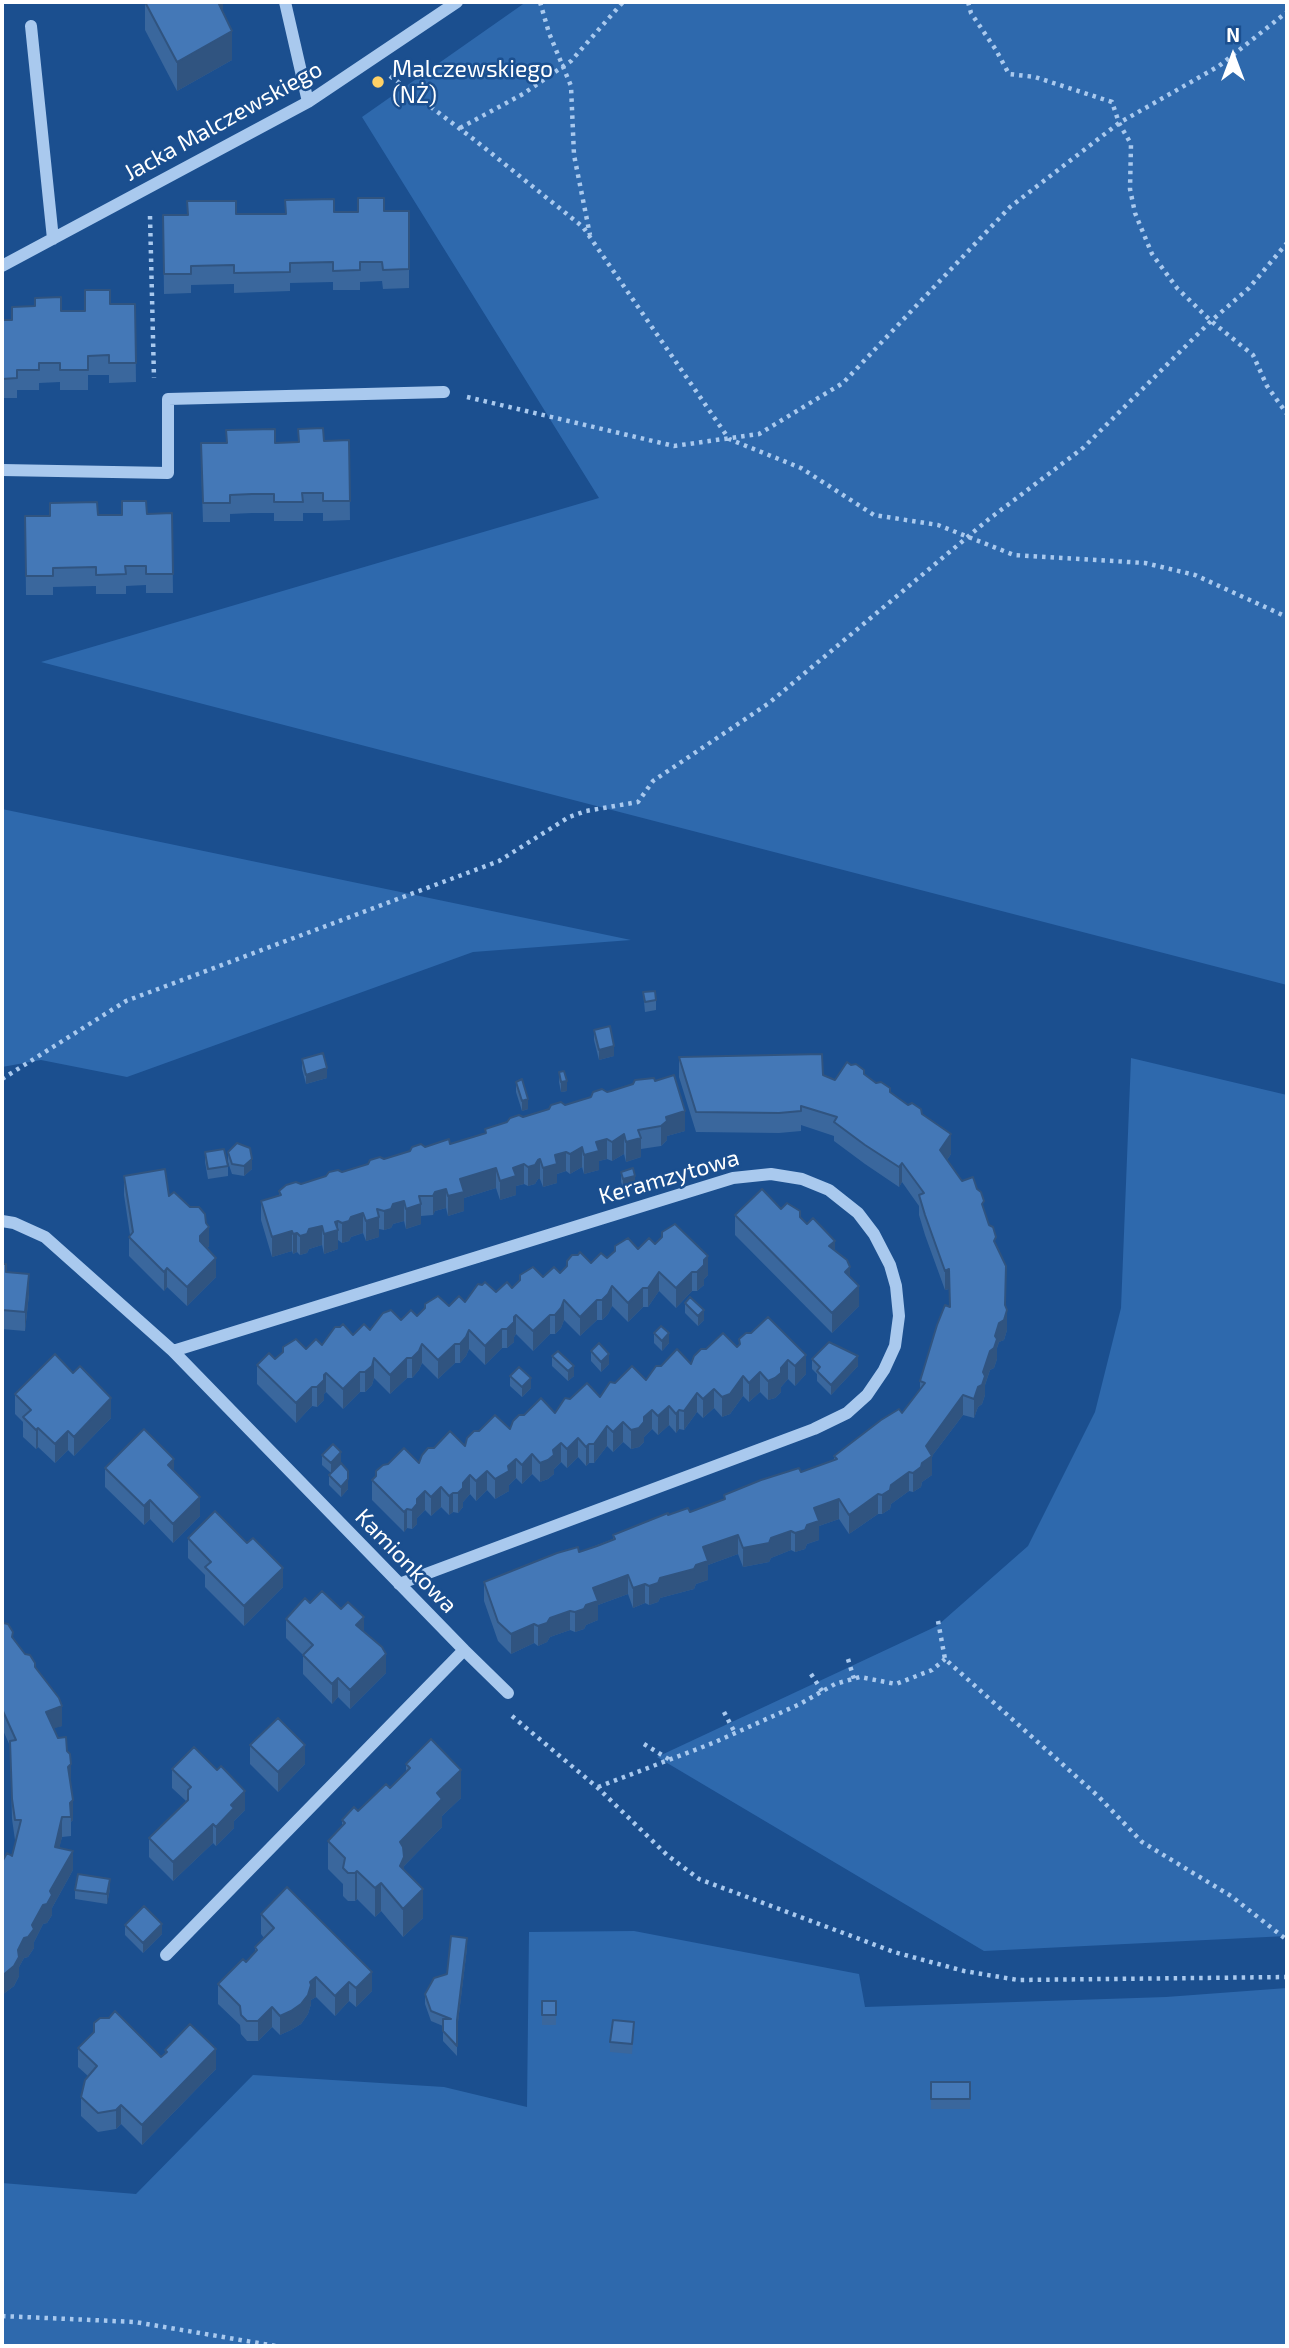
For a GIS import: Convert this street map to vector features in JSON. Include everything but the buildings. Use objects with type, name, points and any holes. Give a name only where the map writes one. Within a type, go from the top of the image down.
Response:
[{"type":"street","points":[[285,2],[308,102]]},
{"type":"street","name":"Jacka Malczewskiego","points":[[2,266],[308,102],[457,2]]},
{"type":"street","points":[[30,26],[53,239]]},
{"type":"street","points":[[2,470],[168,473],[168,399],[444,392]]},
{"type":"street","name":"Keramzytowa","points":[[173,1352],[733,1178],[771,1174],[802,1179],[830,1190],[858,1213],[874,1234],[890,1265],[896,1286],[899,1316],[895,1346],[884,1370],[867,1395],[847,1413],[814,1429],[399,1584]]},
{"type":"street","name":"Kamionkowa","points":[[2,1221],[14,1223],[45,1237],[173,1352],[508,1693]]},
{"type":"street","points":[[166,1955],[464,1650]]},
{"type":"path","points":[[540,2],[549,33],[571,86],[574,155],[591,238]]},
{"type":"path","points":[[460,128],[523,94],[571,61],[623,2]]},
{"type":"path","points":[[968,2],[971,13],[1009,74],[1035,77],[1112,102],[1119,123],[1131,144],[1129,188],[1135,213],[1152,254],[1177,288],[1211,321],[1253,355],[1267,386],[1287,414]]},
{"type":"path","points":[[444,392],[674,446],[759,434],[843,383],[1010,207],[1119,123],[1219,66],[1287,12]]},
{"type":"path","points":[[370,60],[460,128],[583,228],[729,439],[801,468],[874,515],[938,525],[1014,555],[1145,563],[1195,575],[1287,617]]},
{"type":"path","points":[[149,187],[155,387],[168,399]]},
{"type":"path","points":[[2,1079],[126,1001],[499,861],[569,817],[586,811],[638,802],[653,781],[769,702],[968,537],[1083,448],[1211,321],[1250,288],[1287,243]]},
{"type":"path","points":[[938,1621],[945,1659],[1098,1796],[1142,1842],[1231,1896],[1287,1940]]},
{"type":"path","points":[[848,1659],[853,1679]]},
{"type":"path","points":[[598,1788],[671,1761],[735,1733],[800,1704],[835,1684],[860,1678],[896,1684],[933,1670],[945,1659]]},
{"type":"path","points":[[811,1674],[822,1691]]},
{"type":"path","points":[[724,1712],[735,1733]]},
{"type":"path","points":[[644,1744],[671,1761]]},
{"type":"path","points":[[964,1971],[1018,1980],[1287,1977]]},
{"type":"path","points":[[2,2316],[135,2322],[276,2346]]},
{"type":"shaded area","points":[[526,2],[1287,2],[1287,985],[41,662],[599,498],[362,117]]},
{"type":"shaded area","points":[[2,809],[631,940],[473,952],[127,1077],[41,1060],[2,1067]]},
{"type":"shaded area","points":[[1131,1058],[1287,1095],[1287,1936],[984,1951],[657,1757],[937,1626],[1028,1546],[1095,1412],[1121,1308]]},
{"type":"shaded area","points":[[634,1931],[859,1974],[865,2007],[1166,1997],[1287,1988],[1287,2346],[2,2346],[2,2183],[136,2194],[253,2075],[444,2087],[527,2107],[529,1932]]},
{"type":"place","name":"Malczewskiego (NŻ)","points":[[378,82]]}]
